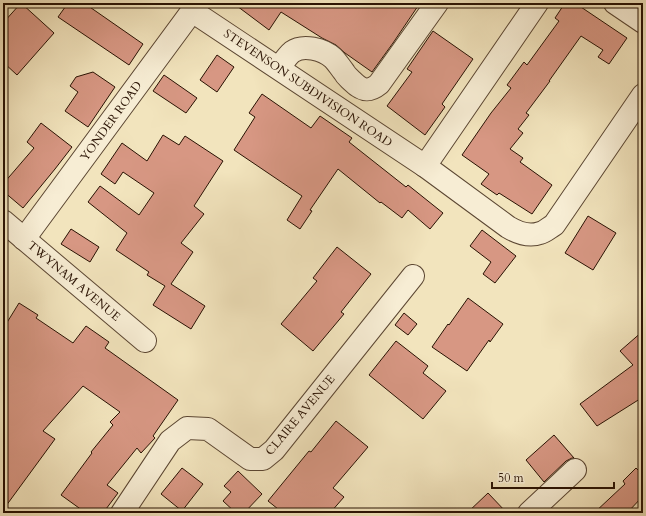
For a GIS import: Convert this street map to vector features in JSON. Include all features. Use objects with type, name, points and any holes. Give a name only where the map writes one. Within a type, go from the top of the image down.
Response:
[{"type":"street","points":[[279,68],[286,58],[294,51],[305,48],[319,50],[337,62],[345,74],[358,87],[363,89],[371,89],[379,84],[438,3]]},
{"type":"street","points":[[425,166],[537,3]]},
{"type":"street","points":[[615,3],[643,22]]},
{"type":"street","name":"STEVENSON SUBDIVISION ROAD","points":[[195,7],[279,68],[425,166],[518,233],[529,235],[540,233],[554,225],[643,95]]},
{"type":"street","name":"YONDER ROAD","points":[[24,239],[195,7]]},
{"type":"street","name":"TWYNAM AVENUE","points":[[3,221],[145,341]]},
{"type":"street","name":"CLAIRE AVENUE","points":[[122,513],[170,441],[187,428],[208,429],[250,459],[263,459],[274,450],[413,276]]},
{"type":"street","points":[[529,513],[575,470]]},
{"type":"building","points":[[21,3],[54,33],[17,75],[3,62],[3,23]]},
{"type":"building","points":[[68,3],[84,3],[143,44],[129,65],[58,17]]},
{"type":"building","points":[[233,3],[420,3],[372,72],[336,45],[322,38],[281,12],[269,30]]},
{"type":"building","points":[[565,3],[575,3],[627,38],[609,64],[598,57],[603,50],[581,36],[526,113],[529,115],[518,129],[523,133],[510,149],[523,158],[520,162],[552,185],[532,214],[499,193],[497,195],[481,184],[489,174],[462,155],[491,113],[511,88],[507,85],[524,62],[527,65],[559,21],[555,18]]},
{"type":"building","points":[[433,31],[473,59],[442,104],[445,107],[425,135],[387,106],[412,72],[407,69]]},
{"type":"building","points":[[217,55],[234,67],[217,92],[200,80]]},
{"type":"building","points":[[93,72],[115,87],[88,127],[65,111],[78,92],[70,86],[76,77]]},
{"type":"building","points":[[164,75],[197,98],[186,113],[153,91]]},
{"type":"building","points":[[262,94],[311,128],[320,116],[352,138],[349,142],[406,187],[408,185],[443,213],[430,229],[408,210],[402,218],[381,202],[380,203],[338,169],[310,210],[312,211],[300,229],[287,220],[302,196],[234,150],[255,117],[249,113]]},
{"type":"building","points":[[41,123],[72,147],[23,208],[3,191],[3,184],[34,148],[27,142]]},
{"type":"building","points":[[163,135],[179,145],[185,136],[223,161],[194,206],[204,214],[181,243],[193,252],[171,284],[205,306],[191,329],[153,305],[165,286],[147,275],[149,272],[116,250],[127,233],[88,202],[100,186],[139,215],[154,193],[123,172],[115,184],[101,174],[122,143],[147,161]]},
{"type":"building","points":[[588,216],[616,233],[593,270],[565,253]]},
{"type":"building","points":[[71,229],[99,247],[90,262],[61,244]]},
{"type":"building","points":[[482,230],[516,256],[495,283],[483,274],[491,262],[470,246]]},
{"type":"building","points":[[337,247],[371,274],[341,312],[344,314],[313,351],[281,324],[317,281],[313,278]]},
{"type":"building","points":[[468,298],[503,324],[490,342],[489,340],[467,371],[432,347]]},
{"type":"building","points":[[19,303],[38,315],[36,318],[73,343],[86,326],[109,342],[105,348],[178,400],[153,436],[155,438],[141,453],[137,448],[107,485],[118,493],[103,513],[86,513],[61,495],[92,453],[91,452],[113,425],[110,422],[120,412],[83,386],[43,431],[55,439],[3,510],[3,329]]},
{"type":"building","points":[[404,313],[417,324],[408,335],[395,325]]},
{"type":"building","points":[[643,331],[643,397],[597,426],[580,404],[633,365],[620,351]]},
{"type":"building","points":[[396,341],[428,366],[423,373],[446,391],[423,419],[369,375]]},
{"type":"building","points":[[336,421],[368,447],[333,488],[344,497],[330,513],[283,513],[268,501]]},
{"type":"building","points":[[554,435],[574,458],[566,461],[544,482],[526,460]]},
{"type":"building","points":[[182,468],[203,484],[182,511],[161,494]]},
{"type":"building","points":[[636,468],[643,475],[643,496],[627,513],[594,513],[625,484],[623,481]]},
{"type":"building","points":[[238,471],[262,494],[244,513],[236,513],[223,501],[231,492],[224,486]]},
{"type":"building","points":[[488,493],[507,513],[467,513]]}]
